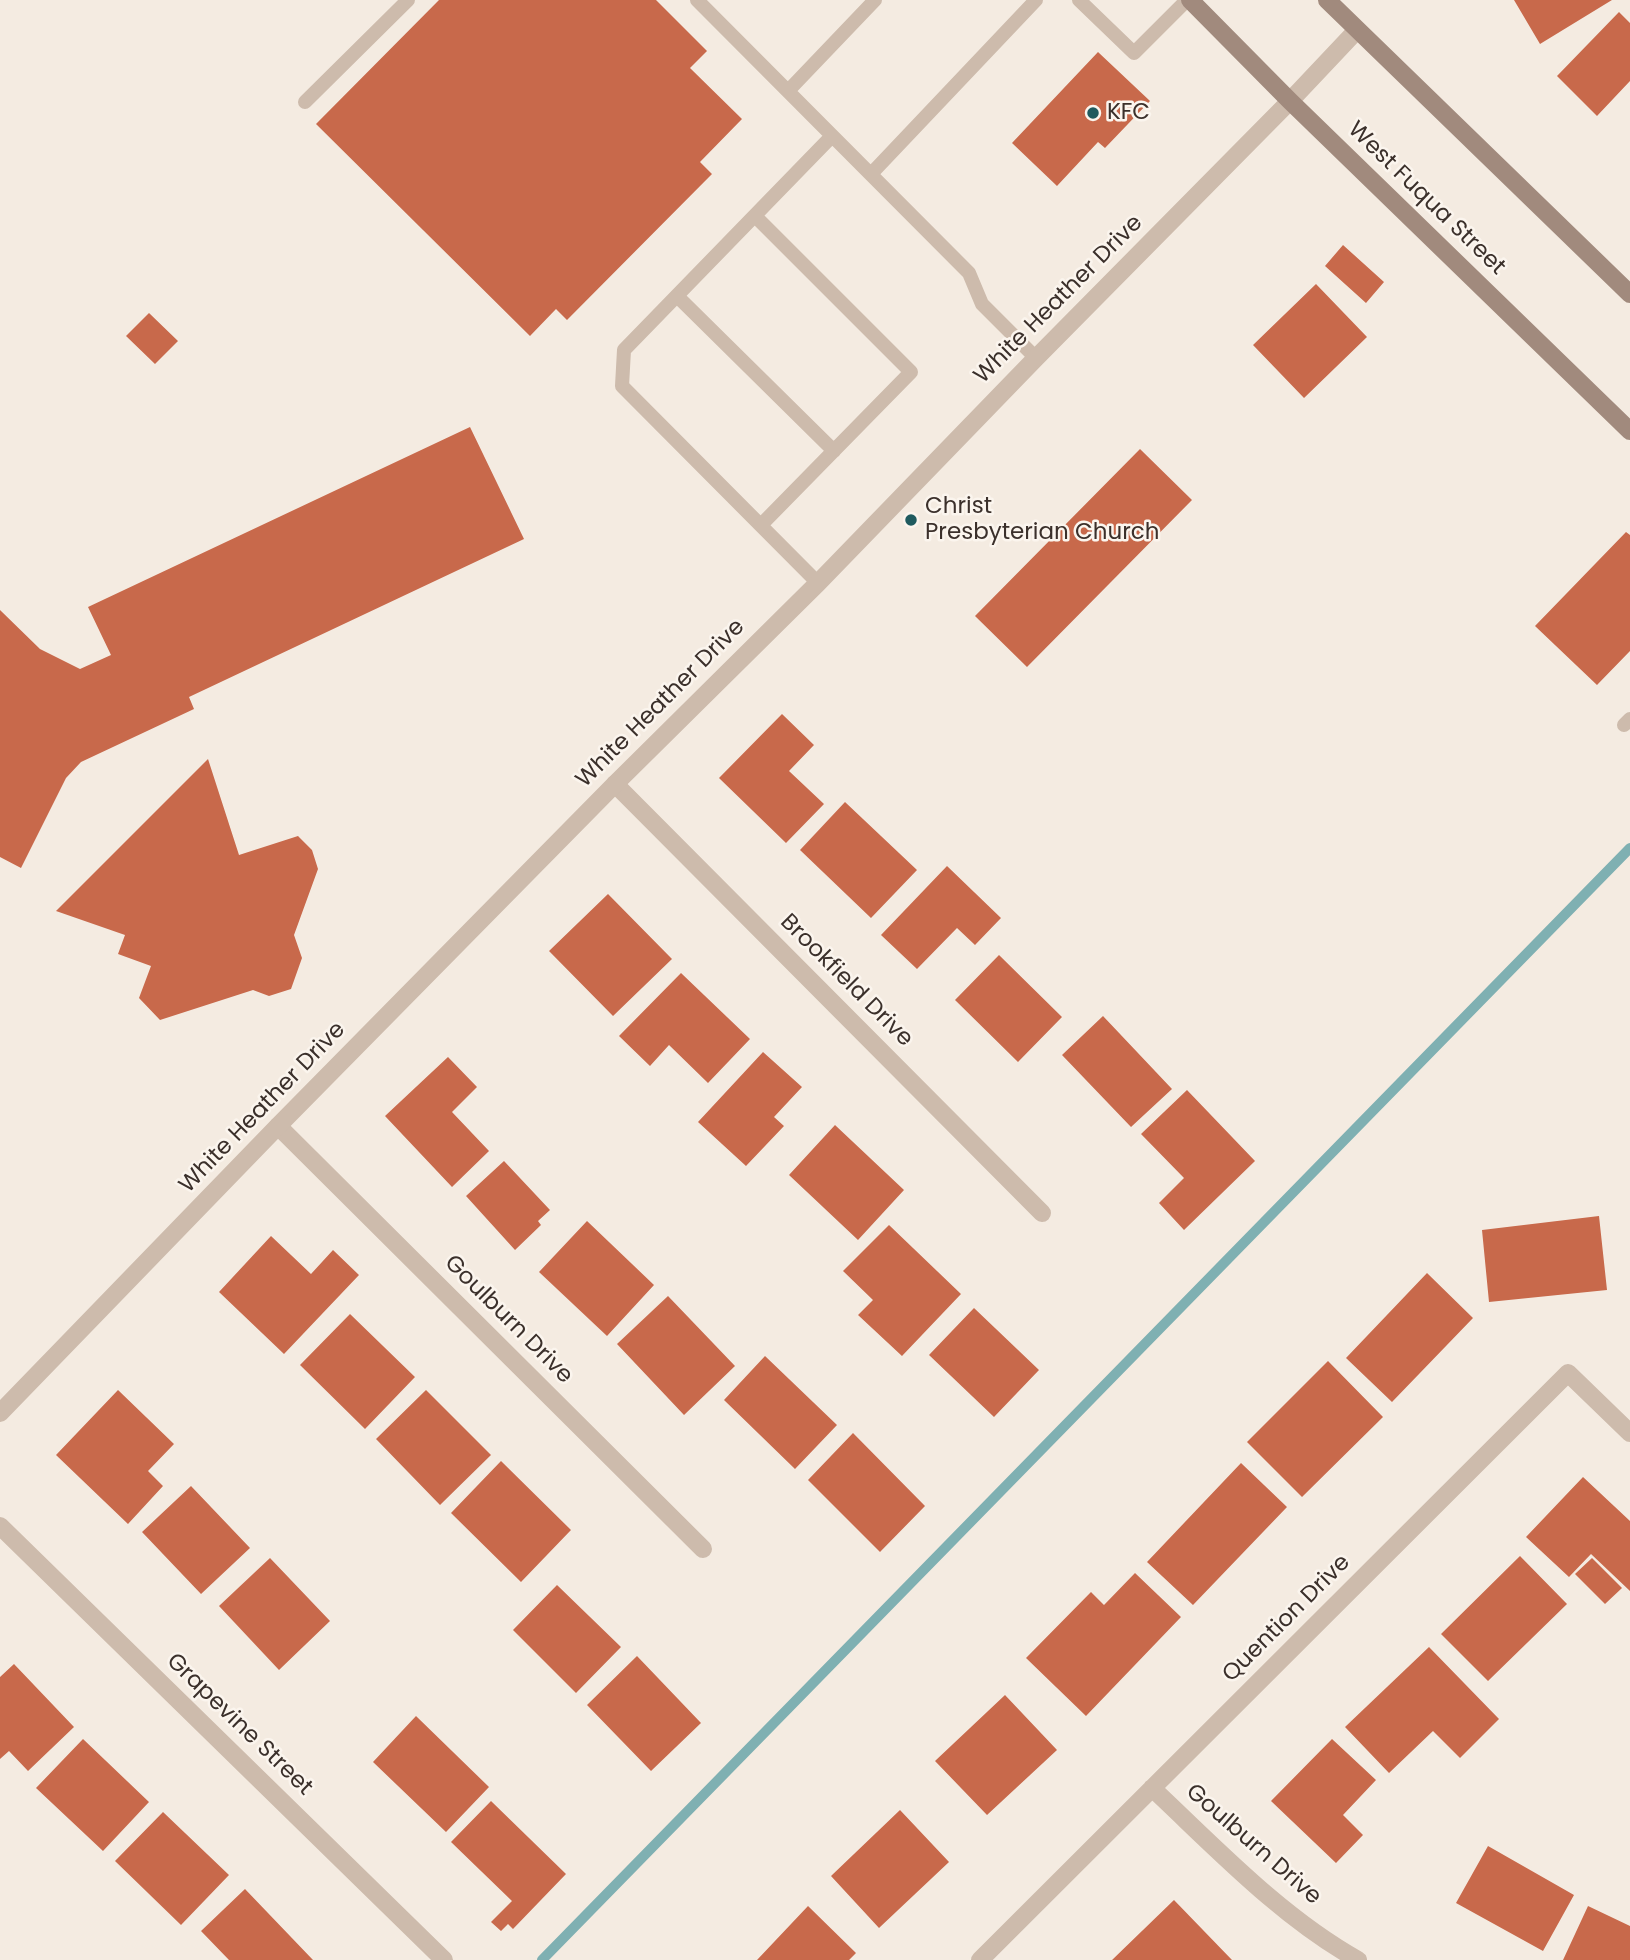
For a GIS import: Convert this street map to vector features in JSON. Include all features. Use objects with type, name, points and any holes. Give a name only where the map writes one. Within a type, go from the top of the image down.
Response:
[{"type":"main road","name":"West Fuqua Street","points":[[1189,0],[1630,431]]},
{"type":"main road","points":[[1327,0],[1630,294]]},
{"type":"street","name":"White Heather Drive","points":[[0,1413],[278,1126],[615,784],[818,583],[1357,30]]},
{"type":"street","name":"Brookfield Drive","points":[[615,784],[1042,1213]]},
{"type":"street","name":"Goulburn Drive","points":[[278,1126],[702,1549]]},
{"type":"street","name":"Quention Drive","points":[[980,1960],[1568,1373],[1630,1433]]},
{"type":"street","name":"Grapevine Street","points":[[0,1526],[444,1960]]},
{"type":"street","name":"Goulburn Drive","points":[[1152,1788],[1269,1898],[1358,1960]]},
{"type":"lane","points":[[305,102],[408,0]]},
{"type":"lane","points":[[788,91],[875,0]]},
{"type":"lane","points":[[870,174],[1035,0]]},
{"type":"lane","points":[[1079,0],[1133,53],[1189,0]]},
{"type":"lane","points":[[704,3],[969,273],[982,304],[1035,358]]},
{"type":"lane","points":[[818,583],[622,386],[624,350],[832,136]]},
{"type":"lane","points":[[755,216],[911,372],[761,526]]},
{"type":"lane","points":[[677,296],[834,451]]},
{"type":"building","points":[[439,0],[656,0],[707,51],[690,68],[742,119],[700,162],[712,174],[567,320],[556,309],[530,336],[316,124]]},
{"type":"building","points":[[1514,0],[1612,0],[1540,44]]},
{"type":"building","points":[[1619,12],[1630,23],[1630,81],[1597,116],[1557,76]]},
{"type":"building","points":[[1098,52],[1150,101],[1105,148],[1098,142],[1057,186],[1012,143]]},
{"type":"building","points":[[1343,245],[1384,282],[1366,303],[1325,266]]},
{"type":"building","points":[[1316,284],[1367,337],[1304,398],[1253,345]]},
{"type":"building","points":[[149,313],[178,341],[155,364],[126,336]]},
{"type":"building","points":[[470,427],[524,539],[189,697],[194,709],[81,762],[66,778],[21,868],[0,857],[0,610],[40,649],[80,669],[111,655],[88,607]]},
{"type":"building","points":[[1140,449],[1192,500],[1027,667],[975,616]]},
{"type":"building","points":[[1626,532],[1630,535],[1630,651],[1597,685],[1535,626]]},
{"type":"building","points":[[782,714],[814,745],[789,771],[824,804],[786,843],[719,778]]},
{"type":"building","points":[[208,759],[239,855],[298,836],[312,850],[318,869],[294,935],[302,958],[291,989],[269,996],[253,990],[160,1020],[139,998],[151,966],[118,954],[125,935],[56,911]]},
{"type":"building","points":[[845,802],[917,870],[871,918],[800,850]]},
{"type":"building","points":[[947,866],[1001,918],[975,945],[957,928],[917,969],[881,935]]},
{"type":"building","points":[[608,894],[672,959],[613,1016],[549,951]]},
{"type":"building","points":[[999,955],[1062,1017],[1018,1062],[955,1000]]},
{"type":"building","points":[[681,973],[750,1039],[708,1083],[669,1045],[650,1066],[619,1036]]},
{"type":"building","points":[[1103,1016],[1172,1089],[1131,1127],[1062,1055]]},
{"type":"building","points":[[763,1052],[802,1087],[774,1117],[784,1126],[746,1166],[698,1122]]},
{"type":"building","points":[[448,1057],[477,1087],[452,1112],[489,1151],[452,1187],[385,1116]]},
{"type":"building","points":[[1187,1090],[1255,1161],[1184,1230],[1159,1203],[1184,1178],[1141,1134]]},
{"type":"building","points":[[835,1125],[904,1190],[858,1240],[789,1175]]},
{"type":"building","points":[[504,1161],[550,1210],[538,1221],[541,1225],[515,1250],[466,1196]]},
{"type":"building","points":[[1599,1216],[1607,1290],[1489,1302],[1482,1230]]},
{"type":"building","points":[[587,1221],[654,1285],[607,1336],[539,1272]]},
{"type":"building","points":[[889,1225],[961,1294],[902,1356],[858,1315],[873,1300],[843,1271]]},
{"type":"building","points":[[271,1236],[311,1274],[333,1250],[359,1275],[284,1354],[219,1292]]},
{"type":"building","points":[[1427,1273],[1473,1318],[1392,1402],[1346,1358]]},
{"type":"building","points":[[668,1296],[735,1366],[684,1415],[617,1344]]},
{"type":"building","points":[[974,1308],[1039,1370],[994,1417],[929,1355]]},
{"type":"building","points":[[350,1314],[415,1377],[365,1429],[300,1365]]},
{"type":"building","points":[[765,1356],[837,1425],[795,1469],[724,1400]]},
{"type":"building","points":[[1328,1361],[1383,1417],[1302,1497],[1247,1442]]},
{"type":"building","points":[[118,1390],[174,1444],[148,1471],[163,1486],[128,1524],[56,1455]]},
{"type":"building","points":[[426,1390],[491,1455],[440,1505],[376,1439]]},
{"type":"building","points":[[853,1433],[925,1506],[880,1552],[808,1480]]},
{"type":"building","points":[[501,1461],[571,1530],[521,1582],[451,1513]]},
{"type":"building","points":[[1241,1463],[1287,1507],[1193,1605],[1147,1562]]},
{"type":"building","points":[[1583,1477],[1630,1521],[1630,1591],[1591,1554],[1569,1577],[1526,1537]]},
{"type":"building","points":[[191,1486],[250,1548],[201,1594],[142,1532]]},
{"type":"building","points":[[1520,1556],[1567,1604],[1488,1681],[1441,1634]]},
{"type":"building","points":[[270,1558],[330,1621],[279,1670],[219,1606]]},
{"type":"building","points":[[1592,1558],[1622,1588],[1605,1604],[1575,1574]]},
{"type":"building","points":[[1135,1573],[1181,1617],[1086,1716],[1026,1658],[1091,1592],[1104,1605]]},
{"type":"building","points":[[557,1585],[621,1647],[576,1693],[513,1630]]},
{"type":"building","points":[[1429,1647],[1499,1719],[1460,1758],[1433,1731],[1389,1773],[1345,1727]]},
{"type":"building","points":[[637,1656],[701,1723],[651,1771],[587,1705]]},
{"type":"building","points":[[14,1664],[74,1727],[28,1771],[9,1751],[0,1759],[0,1677]]},
{"type":"building","points":[[1005,1695],[1057,1750],[987,1815],[935,1761]]},
{"type":"building","points":[[416,1716],[489,1787],[446,1832],[373,1762]]},
{"type":"building","points":[[83,1739],[149,1802],[103,1851],[36,1788]]},
{"type":"building","points":[[1332,1739],[1376,1780],[1343,1815],[1363,1835],[1336,1863],[1271,1801]]},
{"type":"building","points":[[491,1801],[566,1874],[513,1929],[508,1924],[501,1931],[491,1922],[512,1901],[451,1842]]},
{"type":"building","points":[[900,1810],[949,1862],[879,1928],[831,1876]]},
{"type":"building","points":[[163,1812],[229,1875],[181,1925],[115,1861]]},
{"type":"building","points":[[1488,1846],[1574,1895],[1543,1951],[1456,1903]]},
{"type":"building","points":[[245,1889],[313,1960],[229,1960],[201,1931]]},
{"type":"building","points":[[1174,1900],[1232,1960],[1112,1960]]},
{"type":"building","points":[[808,1906],[856,1953],[849,1960],[757,1960]]},
{"type":"building","points":[[1588,1906],[1630,1926],[1630,1960],[1563,1960]]},
{"type":"waterway","points":[[542,1960],[1630,848]]},
{"type":"place","name":"KFC","points":[[1093,113]]},
{"type":"place","name":"Christ Presbyterian Church","points":[[911,520]]}]
